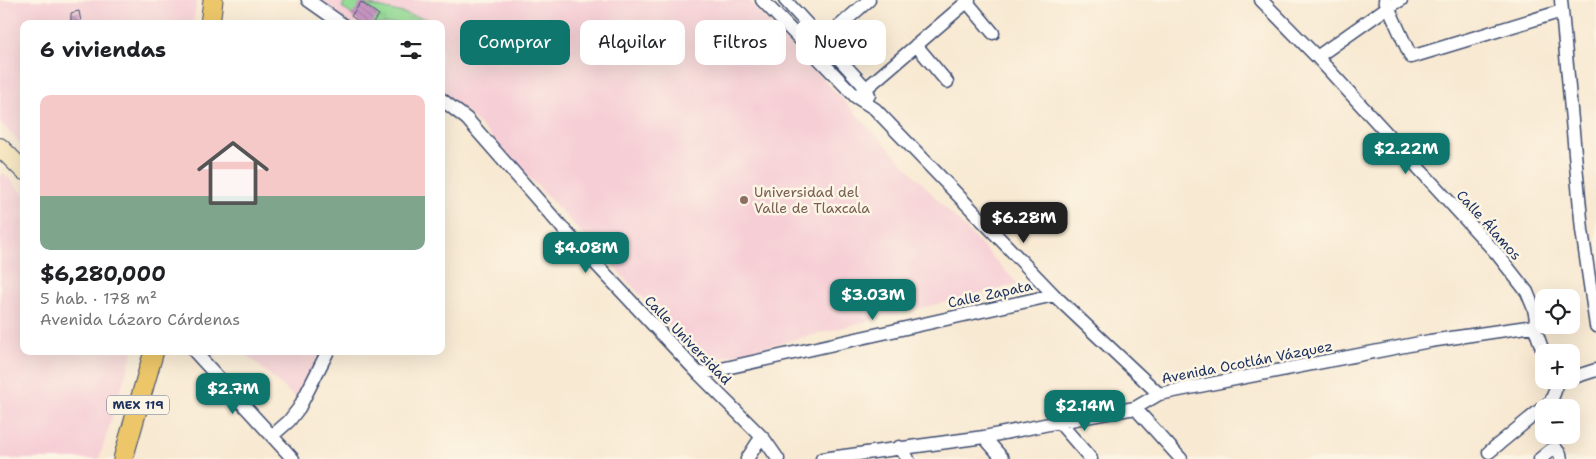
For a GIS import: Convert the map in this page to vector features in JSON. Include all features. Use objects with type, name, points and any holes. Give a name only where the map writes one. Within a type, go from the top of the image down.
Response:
[{"type":"main road","points":[[211,20],[214,0]]},
{"type":"main road","points":[[0,147],[20,167]]},
{"type":"main road","name":"MEX 119","points":[[123,459],[153,355]]},
{"type":"street","points":[[308,0],[336,20]]},
{"type":"street","points":[[762,0],[796,35]]},
{"type":"street","points":[[785,0],[804,20]]},
{"type":"street","points":[[846,20],[869,0]]},
{"type":"street","name":"Calle Álamos","points":[[1261,0],[1317,57],[1498,255],[1527,292],[1534,310],[1536,319],[1534,326],[1540,344]]},
{"type":"street","points":[[1317,57],[1387,4],[1401,0]]},
{"type":"street","points":[[861,93],[968,1],[993,33]]},
{"type":"street","points":[[1387,4],[1411,58],[1561,5],[1582,230],[1596,326]]},
{"type":"street","points":[[916,45],[947,82]]},
{"type":"street","points":[[828,65],[861,93],[1054,295],[1160,394]]},
{"type":"street","points":[[841,65],[861,93]]},
{"type":"street","name":"Calle Universidad","points":[[445,102],[467,119],[566,232],[699,374],[751,426],[761,441],[778,459]]},
{"type":"street","name":"Calle Zapata","points":[[699,374],[1054,295]]},
{"type":"street","name":"Avenida Ocotlán Vázquez","points":[[822,459],[899,447],[984,437],[1135,408],[1160,394],[1430,341],[1534,326]]},
{"type":"street","points":[[198,355],[293,459]]},
{"type":"street","points":[[272,436],[299,408],[326,355]]},
{"type":"street","points":[[1580,375],[1596,370]]},
{"type":"street","points":[[1489,452],[1551,401],[1555,389]]},
{"type":"street","points":[[1135,408],[1181,459]]},
{"type":"street","points":[[1059,422],[1091,459]]},
{"type":"street","points":[[984,437],[1003,459]]},
{"type":"street","points":[[747,459],[761,441]]},
{"type":"street","name":"Calle Universidad","points":[[761,441],[767,459]]},
{"type":"street","points":[[899,447],[908,459]]},
{"type":"street","points":[[1540,459],[1551,450],[1556,449],[1561,459]]},
{"type":"shaded area","points":[[0,0],[197,0],[194,20],[20,20],[20,144],[0,122]]},
{"type":"shaded area","name":"Universidad del Valle de Tlaxcala","points":[[318,0],[748,0],[767,20],[695,20],[695,65],[786,65],[786,40],[796,50],[796,65],[810,65],[1018,284],[704,362],[471,116],[445,95],[445,20],[346,20]]},
{"type":"shaded area","points":[[2,172],[20,190],[20,355],[132,355],[99,459],[0,459],[0,180]]},
{"type":"shaded area","points":[[247,355],[319,355],[297,399]]},
{"type":"green space","points":[[346,0],[350,0],[431,20],[358,20],[342,7]]},
{"type":"building","points":[[361,2],[379,15],[375,20],[356,20],[351,16]]},
{"type":"building","points":[[79,11],[81,20],[71,20],[71,13]]},
{"type":"place","name":"Universidad del Valle de Tlaxcala","points":[[744,200]]}]
